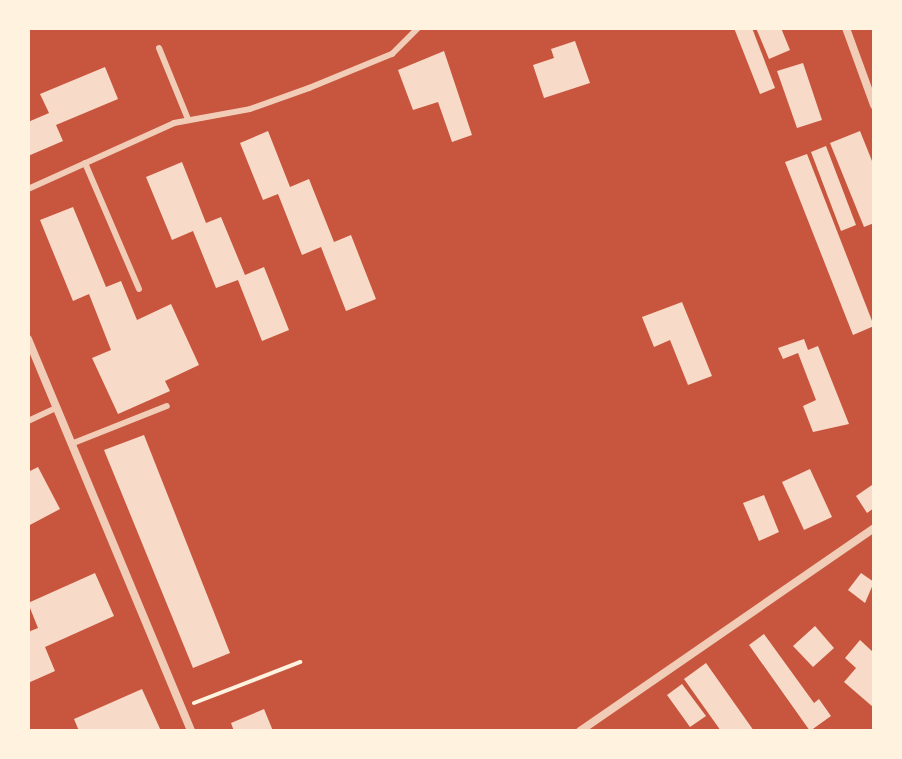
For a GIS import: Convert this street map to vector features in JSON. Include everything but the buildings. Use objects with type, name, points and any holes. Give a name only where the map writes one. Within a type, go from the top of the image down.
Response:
[{"type":"street","points":[[846,28],[874,105]]},
{"type":"street","points":[[28,339],[191,731]]},
{"type":"street","points":[[580,731],[874,528]]},
{"type":"lane","points":[[28,189],[188,119],[250,109],[392,54],[418,28]]},
{"type":"lane","points":[[159,48],[188,119]]},
{"type":"lane","points":[[85,163],[139,289]]},
{"type":"lane","points":[[71,444],[167,406]]},
{"type":"lane","points":[[28,421],[56,408]]},
{"type":"path","points":[[182,708],[300,662]]}]
